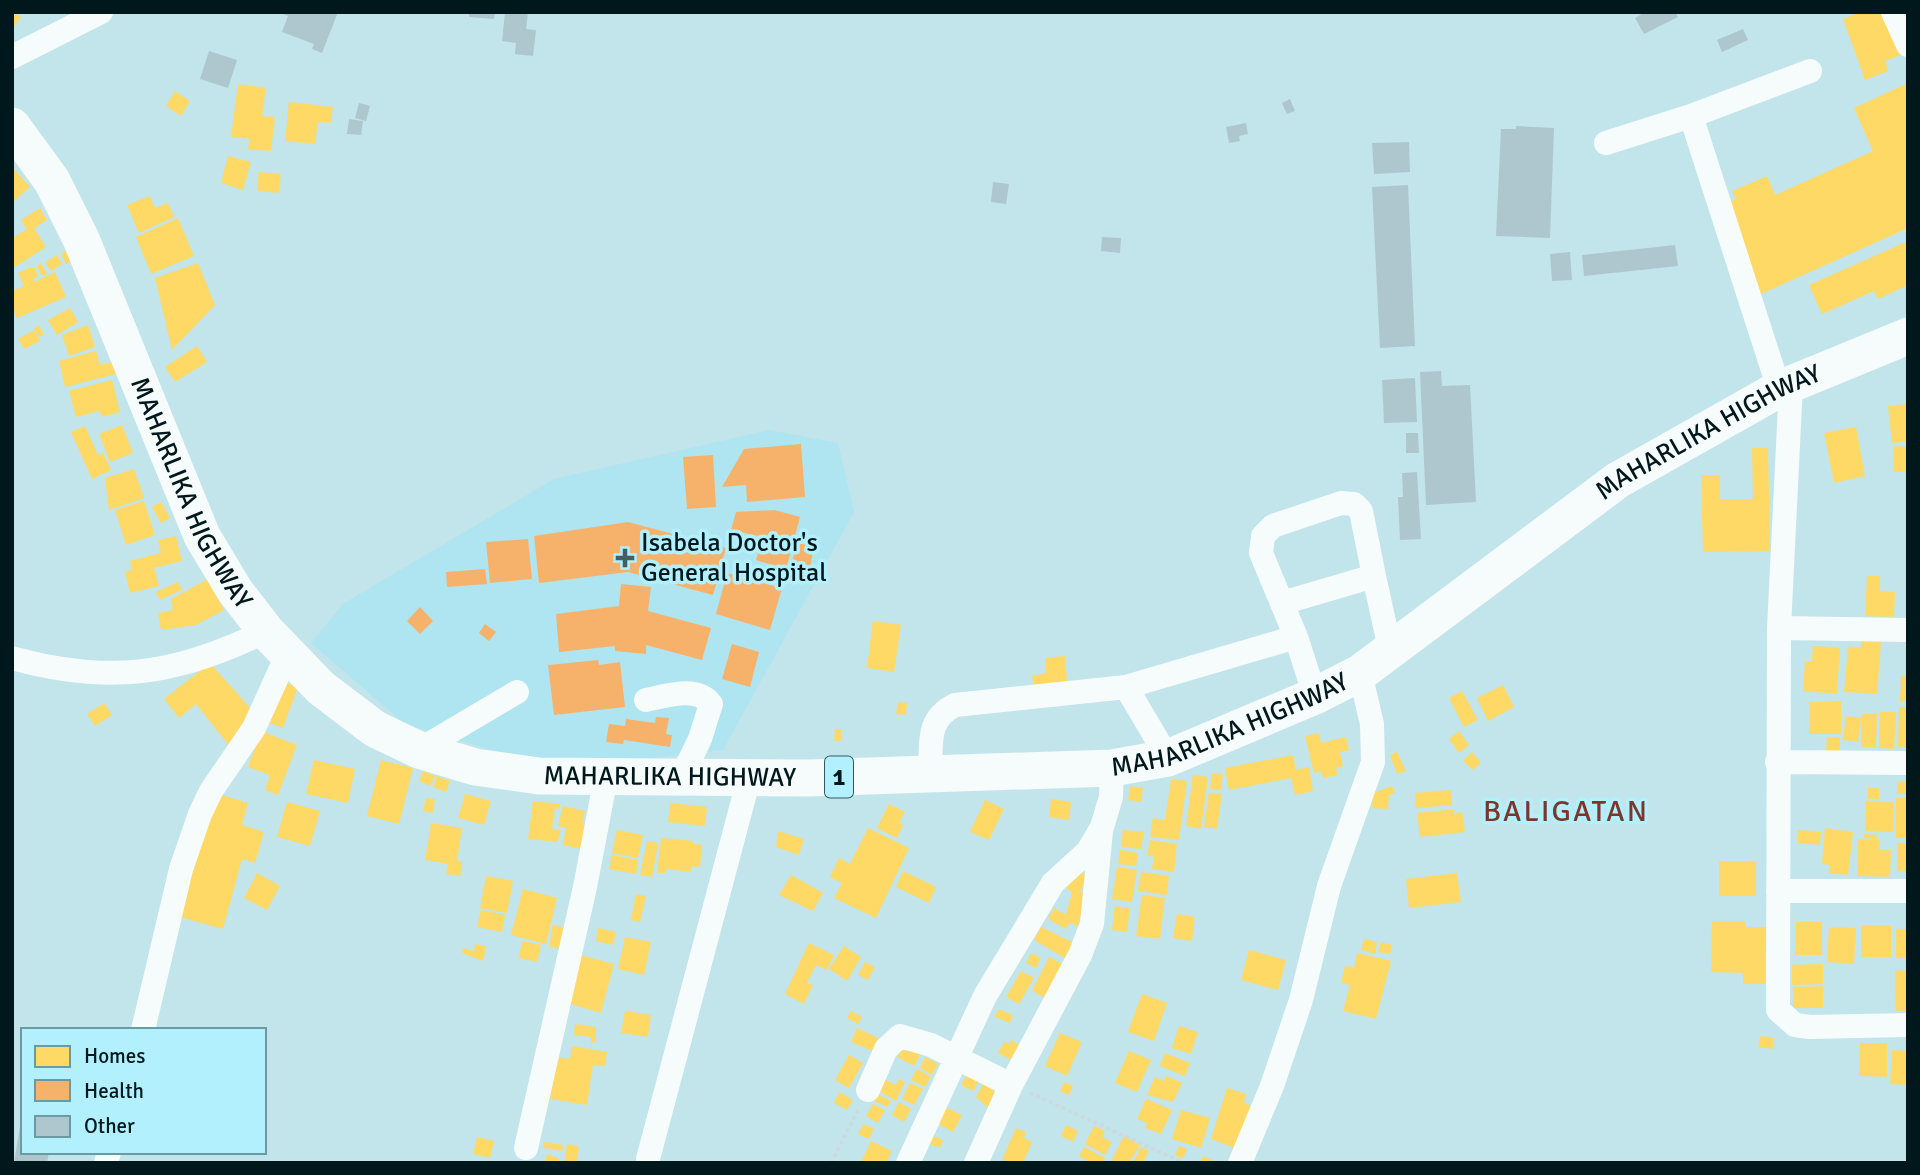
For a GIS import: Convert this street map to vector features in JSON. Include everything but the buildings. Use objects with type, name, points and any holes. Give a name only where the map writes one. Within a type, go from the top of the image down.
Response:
[{"type":"highway","name":"MAHARLIKA HIGHWAY","points":[[12,126],[52,181],[81,239],[202,536],[235,591],[277,642],[321,688],[375,729],[419,750],[475,767],[540,776],[749,778],[930,774],[1112,768],[1168,758],[1315,696],[1360,673],[1618,480],[1785,387],[1908,335]]},
{"type":"street","points":[[12,57],[101,12]]},
{"type":"street","points":[[1893,12],[1908,45]]},
{"type":"street","points":[[1606,143],[1692,116],[1810,71]]},
{"type":"street","points":[[1692,116],[1785,387],[1777,762],[1778,1010],[1787,1021],[1810,1027],[1908,1026]]},
{"type":"street","points":[[1315,696],[1296,637],[1261,553],[1263,536],[1273,526],[1340,502],[1354,504],[1362,511],[1390,649]]},
{"type":"street","points":[[1282,603],[1374,576]]},
{"type":"street","points":[[1779,628],[1908,630]]},
{"type":"street","points":[[930,774],[933,722],[942,712],[955,705],[1126,687],[1296,637]]},
{"type":"street","points":[[12,658],[77,673],[145,672],[277,642],[254,728],[211,790],[200,814],[181,869],[143,1028]]},
{"type":"street","points":[[1240,1163],[1272,1086],[1301,1000],[1329,886],[1373,762],[1372,724],[1360,673]]},
{"type":"street","points":[[1126,687],[1168,758]]},
{"type":"street","points":[[419,750],[517,692]]},
{"type":"street","points":[[646,701],[686,694],[703,697],[711,704],[700,739],[681,778]]},
{"type":"street","points":[[1777,762],[1908,763]]},
{"type":"street","points":[[976,1163],[1011,1085],[1080,955],[1092,924],[1102,827],[1111,797],[1112,768]]},
{"type":"street","points":[[526,1148],[585,887],[606,777]]},
{"type":"street","points":[[648,1159],[749,778]]},
{"type":"street","points":[[908,1163],[985,996],[1053,883],[1088,850],[1102,827]]},
{"type":"street","points":[[1778,891],[1908,891]]},
{"type":"street","points":[[868,1090],[886,1049],[900,1036],[931,1045],[1011,1085]]},
{"type":"path","points":[[1011,1085],[1184,1163]]},
{"type":"path","points":[[831,1163],[868,1090]]},
{"type":"shaded area","name":"Isabela Doctor's General Hospital","points":[[769,430],[838,443],[854,512],[723,750],[613,763],[518,758],[405,724],[311,643],[343,604],[554,479]]},
{"type":"place","name":"Isabela Doctor's General Hospital","points":[[625,558]]},
{"type":"district","name":"BALIGATAN","points":[[1566,811]]}]
